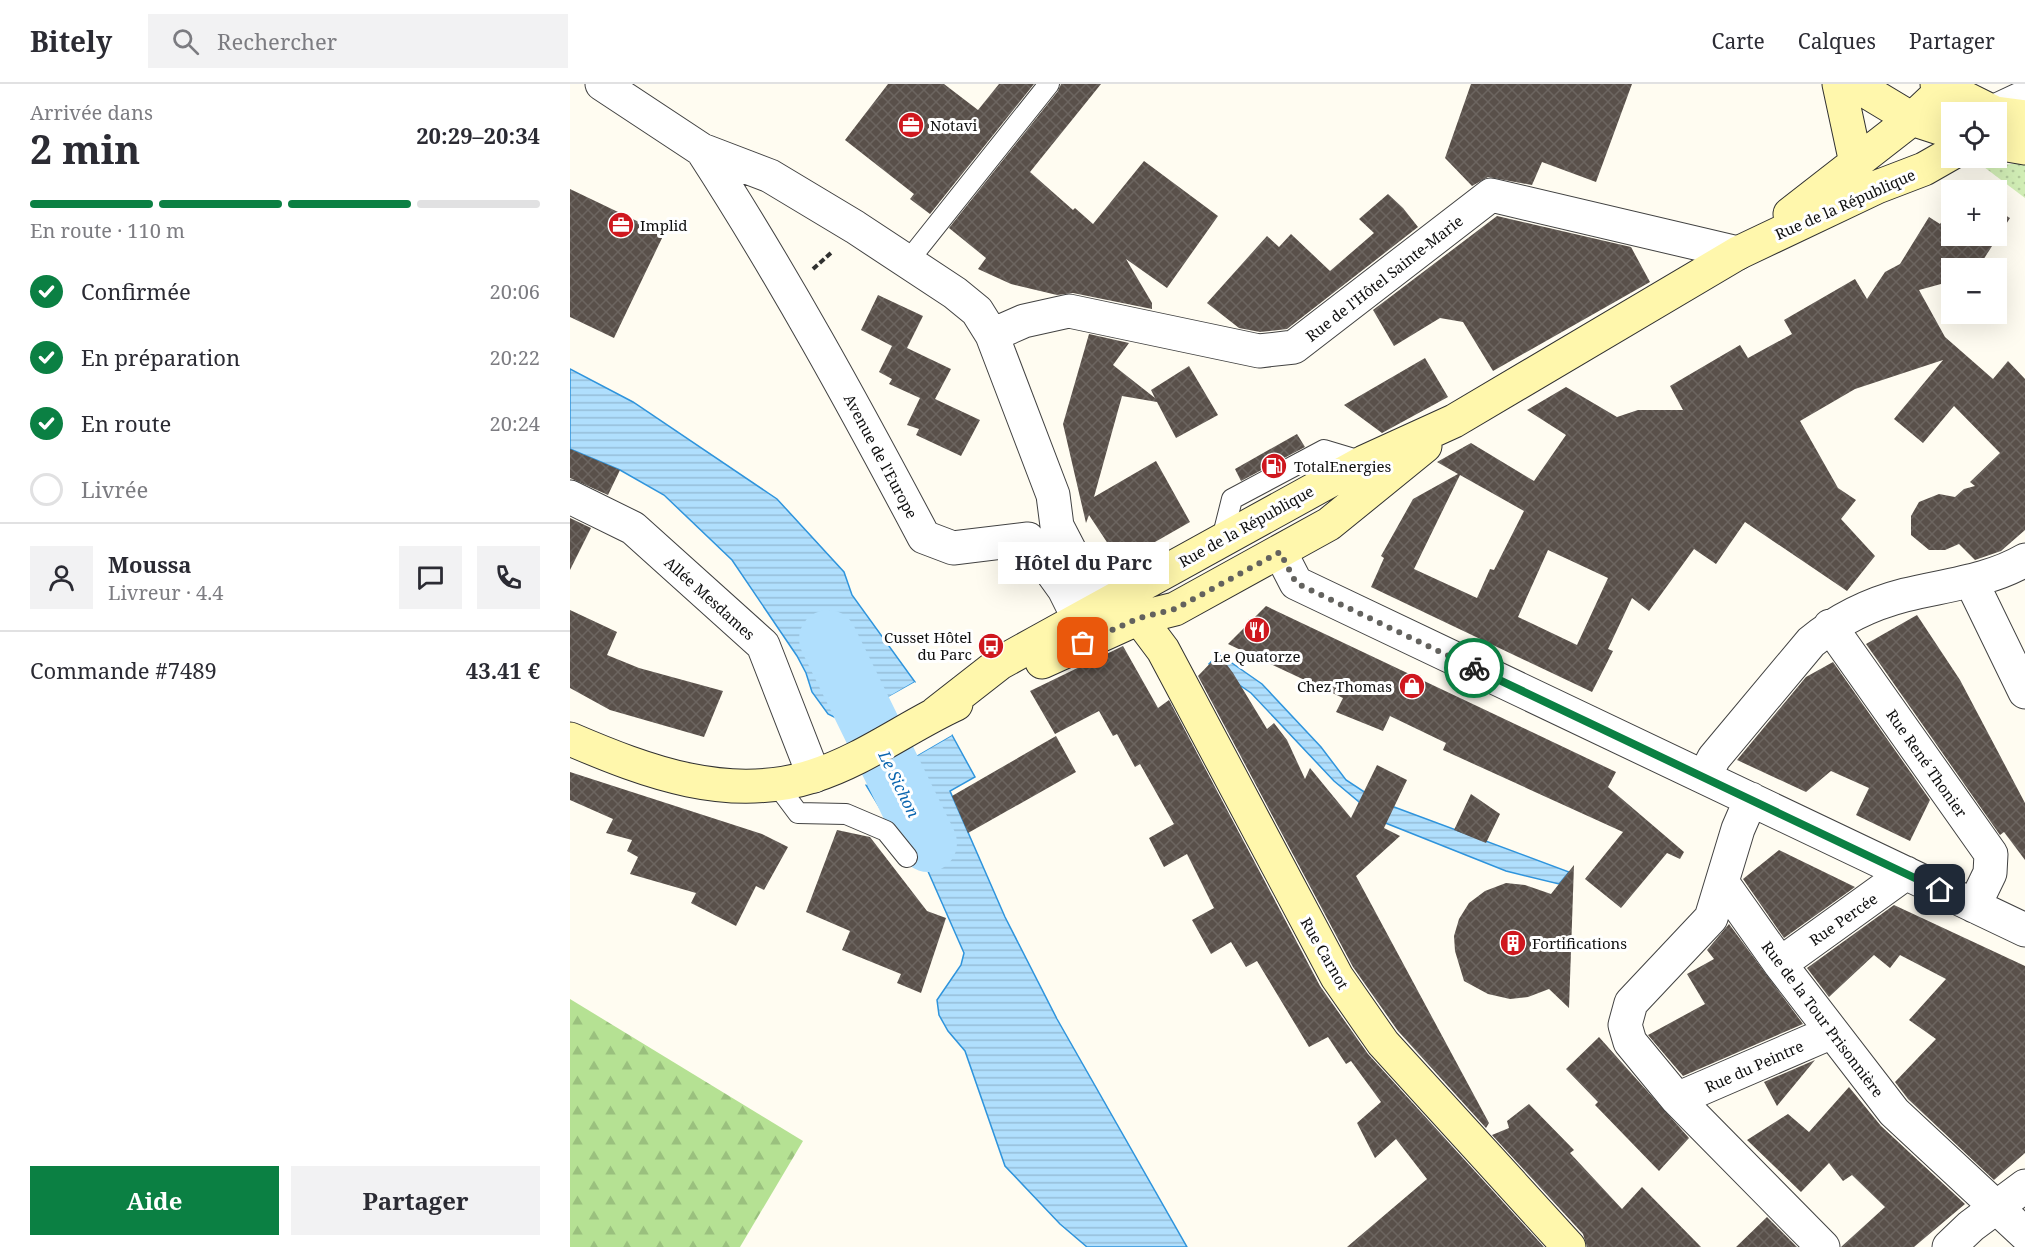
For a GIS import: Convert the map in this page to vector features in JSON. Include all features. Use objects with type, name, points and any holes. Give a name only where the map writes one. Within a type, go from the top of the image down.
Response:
[{"type":"main road","points":[[1839,84],[1856,163]]},
{"type":"main road","points":[[1854,84],[1912,119],[1941,128]]},
{"type":"main road","points":[[1945,93],[1967,102]]},
{"type":"main road","name":"Rue de la République","points":[[1738,253],[1945,93]]},
{"type":"main road","points":[[2007,115],[2025,117]]},
{"type":"main road","points":[[1877,187],[1904,151],[1912,119]]},
{"type":"main road","points":[[2007,145],[2025,148]]},
{"type":"main road","name":"Rue de la République","points":[[936,713],[1000,663],[1094,613],[1260,517],[1364,462],[1454,421],[1738,253],[1941,159]]},
{"type":"main road","name":"Rue de la République","points":[[1139,618],[1175,609],[1329,525],[1454,421]]},
{"type":"main road","points":[[1094,613],[1139,618]]},
{"type":"main road","points":[[570,739],[633,766],[692,781],[736,788],[777,785],[814,776],[856,757],[936,713],[1010,681],[1045,660],[1139,618]]},
{"type":"main road","name":"Rue Carnot","points":[[1139,618],[1163,650],[1337,977],[1383,1043],[1569,1247]]},
{"type":"street","name":"Avenue de l'Europe","points":[[602,84],[702,150],[770,176],[855,227],[955,293],[977,311],[992,335],[1053,495],[1042,533]]},
{"type":"street","points":[[1995,102],[1997,84]]},
{"type":"street","points":[[2007,106],[2025,97]]},
{"type":"street","name":"Avenue de l'Europe","points":[[702,150],[787,285],[845,387],[924,537],[953,548],[1042,533]]},
{"type":"street","points":[[746,217],[747,200],[755,182],[770,176]]},
{"type":"street","name":"Rue de l'Hôtel Sainte-Marie","points":[[992,335],[1024,321],[1069,311],[1259,351],[1294,347],[1491,195],[1738,253]]},
{"type":"street","name":"Allée Mesdames","points":[[570,496],[633,528],[763,645],[814,776]]},
{"type":"street","points":[[1260,517],[1296,583],[2025,930]]},
{"type":"street","name":"Avenue de l'Europe","points":[[1042,533],[1084,578],[1094,613]]},
{"type":"street","points":[[1704,777],[1714,758],[1803,651],[1830,626],[1854,612],[1904,595],[1971,581],[2011,568],[2025,560]]},
{"type":"street","points":[[1971,581],[2025,692]]},
{"type":"street","points":[[1045,660],[1094,613]]},
{"type":"street","name":"Rue René Thonier","points":[[1830,626],[1991,854],[1990,873],[1974,906]]},
{"type":"street","points":[[1751,799],[1738,828],[1711,918],[1631,1004],[1625,1025],[1630,1042],[1677,1099],[1824,1247]]},
{"type":"street","name":"Rue Percée","points":[[1780,964],[1906,873]]},
{"type":"street","name":"Rue de la Tour Prisonnière","points":[[1722,882],[1780,964],[1894,1112],[2025,1234]]},
{"type":"street","name":"Rue du Peintre","points":[[1677,1099],[1832,1032]]},
{"type":"street","points":[[1949,1247],[1971,1226],[2025,1186]]},
{"type":"lane","points":[[905,260],[916,251],[1049,84]]},
{"type":"lane","points":[[1222,539],[1232,499],[1324,450],[1364,462]]},
{"type":"lane","points":[[777,785],[798,813],[846,814],[886,831],[907,857]]},
{"type":"path","points":[[787,285],[825,261],[855,227]]},
{"type":"green space","points":[[2025,163],[2025,198],[2007,184],[2007,180],[2001,180],[1985,168],[2007,168],[2007,165]]},
{"type":"green space","points":[[570,999],[803,1141],[740,1247],[570,1247]]},
{"type":"water","points":[[570,369],[633,402],[777,499],[844,572],[852,595],[915,682],[850,720],[844,722],[828,714],[812,692],[797,656],[732,560],[664,495],[620,470],[570,449]]},
{"type":"water","points":[[1219,654],[1262,684],[1321,747],[1346,780],[1378,801],[1569,872],[1559,884],[1506,871],[1383,822],[1334,781],[1251,693],[1209,664]]},
{"type":"water","points":[[952,735],[975,777],[950,791],[1005,917],[1057,1019],[1187,1247],[1087,1247],[1060,1224],[1005,1166],[965,1051],[948,1031],[939,1015],[937,1000],[961,965],[964,953],[897,801],[880,808],[866,785]]},
{"type":"pier","points":[[915,682],[916,685],[845,725],[844,722]]},
{"type":"pier","points":[[951,733],[952,735],[866,785],[865,782]]},
{"type":"building","name":"Notavi","points":[[888,84],[944,84],[978,110],[999,84],[1034,84],[930,214],[910,199],[914,194],[845,140]]},
{"type":"building","points":[[1061,84],[1101,84],[1030,172],[1073,210],[1075,208],[1093,224],[1144,161],[1218,216],[1167,288],[1126,259],[1152,303],[1152,309],[1073,293],[1057,295],[1011,284],[978,269],[986,258],[949,228],[1058,91]]},
{"type":"building","points":[[1471,84],[1632,84],[1596,182],[1542,162],[1532,185],[1488,177],[1472,186],[1445,158]]},
{"type":"building","points":[[570,189],[664,234],[614,338],[570,317]]},
{"type":"building","points":[[1388,194],[1418,227],[1287,329],[1260,332],[1239,328],[1207,303],[1267,236],[1279,247],[1291,234],[1330,271],[1374,233],[1359,219]]},
{"type":"building","points":[[1497,216],[1631,247],[1650,282],[1493,371],[1463,322],[1440,318],[1394,346],[1373,310]]},
{"type":"building","points":[[1929,217],[1941,223],[1941,246],[1992,246],[1984,258],[1941,258],[1941,284],[1919,290],[1945,337],[1993,379],[2008,361],[2025,379],[2025,530],[2001,551],[1975,560],[1959,544],[1945,550],[1929,550],[1911,535],[1911,516],[1919,502],[1939,494],[1955,497],[1964,489],[1975,486],[1970,482],[2000,453],[1954,406],[1923,443],[1894,419],[1943,360],[1855,389],[1800,421],[1838,488],[1856,500],[1841,519],[1875,556],[1847,591],[1745,522],[1716,564],[1694,549],[1649,611],[1632,598],[1608,649],[1613,651],[1592,692],[1371,587],[1384,558],[1381,556],[1413,499],[1458,474],[1437,462],[1471,443],[1534,481],[1566,435],[1527,410],[1566,387],[1617,417],[1638,410],[1683,410],[1670,386],[1740,345],[1748,358],[1792,334],[1784,320],[1855,279],[1867,299],[1885,272],[1900,264]],"holes":[[[1460,475],[1524,511],[1494,570],[1490,569],[1477,598],[1414,569]],[[1548,550],[1608,578],[1577,645],[1518,617]]]},
{"type":"building","points":[[878,295],[923,316],[907,348],[951,369],[935,399],[980,420],[961,456],[916,435],[919,429],[907,425],[920,398],[889,384],[892,379],[879,372],[892,346],[861,330]]},
{"type":"building","points":[[1089,334],[1129,343],[1113,365],[1155,398],[1151,390],[1189,366],[1218,415],[1176,438],[1157,402],[1122,396],[1094,497],[1156,461],[1190,522],[1120,562],[1089,515],[1086,523],[1063,424]]},
{"type":"building","points":[[1425,358],[1448,397],[1382,433],[1344,405]]},
{"type":"building","points":[[1297,434],[1305,447],[1241,481],[1235,469]]},
{"type":"building","points":[[570,449],[620,470],[608,495],[570,478]]},
{"type":"building","points":[[570,518],[591,528],[570,570]]},
{"type":"building","points":[[1266,606],[1616,772],[1608,787],[1684,852],[1680,859],[1667,853],[1621,908],[1585,879],[1623,832],[1443,750],[1446,743],[1390,716],[1383,731],[1336,712],[1343,698],[1228,644]]},
{"type":"building","points":[[570,610],[617,632],[607,655],[639,668],[723,691],[704,737],[610,710],[570,688]]},
{"type":"building","points":[[1917,615],[1960,680],[2025,803],[2025,860],[2004,832],[2000,835],[1866,644]]},
{"type":"building","points":[[1123,646],[1158,708],[1169,700],[1320,986],[1368,1054],[1544,1247],[1347,1247],[1427,1179],[1396,1139],[1375,1158],[1357,1123],[1381,1102],[1351,1061],[1346,1064],[1328,1037],[1309,1047],[1257,961],[1246,967],[1231,942],[1211,954],[1192,920],[1214,908],[1187,854],[1164,867],[1149,838],[1174,824],[1140,764],[1135,767],[1117,734],[1113,736],[1099,711],[1055,734],[1030,691]]},
{"type":"building","points":[[1219,654],[1267,729],[1274,723],[1287,740],[1305,779],[1310,768],[1351,818],[1377,765],[1407,780],[1384,828],[1400,836],[1356,876],[1489,1123],[1486,1128],[1398,1031],[1353,967],[1198,676]]},
{"type":"building","points":[[1833,662],[1930,800],[1910,841],[1856,815],[1869,788],[1831,771],[1806,792],[1737,760],[1806,677]]},
{"type":"building","points":[[1056,736],[1076,772],[968,833],[952,796]]},
{"type":"building","points":[[570,772],[762,834],[788,847],[764,890],[756,886],[736,926],[691,903],[696,893],[630,874],[638,857],[627,851],[632,840],[606,833],[613,819],[570,800]]},
{"type":"building","points":[[1471,794],[1500,814],[1486,843],[1454,830]]},
{"type":"building","points":[[837,830],[870,837],[927,911],[946,918],[921,993],[897,983],[901,974],[842,950],[850,931],[806,912]]},
{"type":"building","points":[[1779,850],[1855,887],[1784,938],[1743,879]]},
{"type":"building","name":"Fortifications","points":[[1574,865],[1569,1008],[1549,989],[1528,997],[1510,999],[1488,994],[1464,981],[1455,951],[1454,936],[1459,919],[1469,903],[1485,891],[1506,883],[1525,885],[1551,894]]},
{"type":"building","points":[[1894,905],[2025,966],[2025,1153],[1994,1180],[1908,1099],[1895,1082],[1936,1039],[1909,1020],[1946,979],[1900,955],[1890,968],[1874,955],[1829,997],[1807,968]]},
{"type":"building","points":[[1729,924],[1803,1024],[1683,1076],[1648,1035],[1705,1004],[1687,974],[1714,959],[1707,950]]},
{"type":"building","points":[[1599,1037],[1689,1138],[1659,1171],[1595,1105],[1598,1102],[1566,1069]]},
{"type":"building","points":[[1815,1060],[1777,1106],[1764,1082]]},
{"type":"building","points":[[1849,1087],[1881,1126],[1965,1204],[1914,1247],[1841,1247],[1885,1207],[1852,1175],[1843,1181],[1829,1163],[1801,1192],[1747,1140],[1788,1114],[1809,1132]]},
{"type":"building","points":[[1529,1104],[1574,1150],[1570,1153],[1622,1209],[1642,1187],[1701,1247],[1587,1247],[1583,1234],[1492,1135],[1509,1128],[1507,1121]]},
{"type":"building","points":[[1767,1217],[1797,1247],[1736,1247]]},
{"type":"waterway","name":"Le Sichon","points":[[828,639],[928,843]]},
{"type":"way so far","points":[[1083,643],[1139,618],[1175,609],[1280,552],[1296,583],[1474,668]]},
{"type":"place","name":"Notavi","points":[[911,125]]},
{"type":"place","name":"Implid","points":[[621,225]]},
{"type":"place","name":"TotalEnergies","points":[[1274,466]]},
{"type":"place","name":"Le Quatorze","points":[[1257,630]]},
{"type":"place","name":"Hôtel du Parc","points":[[1083,643]]},
{"type":"place","name":"Cusset Hôtel du Parc","points":[[991,646]]},
{"type":"place","name":"Chez Thomas","points":[[1412,686]]},
{"type":"place","name":"Fortifications","points":[[1513,943]]},
{"type":"route","points":[[1474,668],[1940,890]]}]
